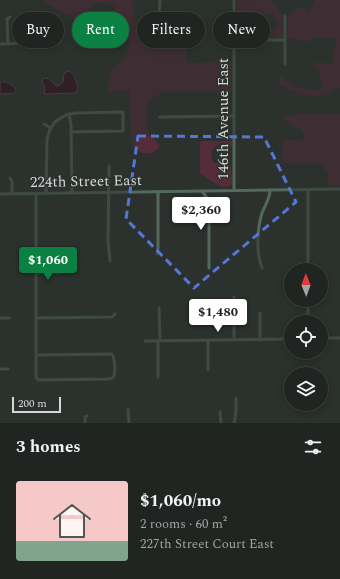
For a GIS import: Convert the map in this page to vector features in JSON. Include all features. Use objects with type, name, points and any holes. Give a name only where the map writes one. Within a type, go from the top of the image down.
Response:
[{"type":"street","points":[[159,12],[160,0]]},
{"type":"street","name":"146th Avenue East","points":[[234,0],[234,12]]},
{"type":"street","points":[[285,16],[286,64]]},
{"type":"street","points":[[8,44],[7,19],[10,17]]},
{"type":"street","points":[[270,40],[285,40]]},
{"type":"street","points":[[0,44],[12,44]]},
{"type":"street","name":"146th Avenue East","points":[[234,48],[234,190]]},
{"type":"street","points":[[46,193],[47,136],[51,128],[59,119],[68,114],[75,113],[123,112],[123,131],[71,132]]},
{"type":"street","points":[[68,114],[71,132],[72,192]]},
{"type":"street","points":[[160,117],[234,116]]},
{"type":"street","points":[[44,124],[51,128]]},
{"type":"street","points":[[109,166],[108,241],[110,261]]},
{"type":"street","points":[[10,178],[12,182],[12,193]]},
{"type":"street","name":"224th Street East","points":[[0,194],[308,190],[340,188]]},
{"type":"street","points":[[262,268],[259,258],[259,226],[262,213],[270,197],[270,190]]},
{"type":"street","points":[[308,190],[308,263]]},
{"type":"street","points":[[202,191],[209,201],[209,268]]},
{"type":"street","points":[[157,254],[158,192]]},
{"type":"street","points":[[36,193],[36,273],[36,318],[36,355],[36,376],[37,380],[111,379],[115,375],[114,357],[111,354],[36,355]]},
{"type":"street","points":[[36,273],[59,273]]},
{"type":"street","points":[[234,297],[234,340]]},
{"type":"street","points":[[158,377],[159,308]]},
{"type":"street","points":[[260,313],[260,340]]},
{"type":"street","points":[[36,318],[112,317],[115,314]]},
{"type":"street","points":[[0,318],[9,318]]},
{"type":"street","points":[[328,338],[340,338]]},
{"type":"street","points":[[145,341],[284,339]]},
{"type":"street","points":[[208,340],[208,370]]},
{"type":"street","points":[[0,369],[8,369]]},
{"type":"street","points":[[234,423],[236,398]]},
{"type":"street","points":[[128,409],[129,423]]},
{"type":"street","points":[[220,412],[222,423]]},
{"type":"street","points":[[84,423],[85,417],[87,416]]},
{"type":"highlighted area","points":[[138,136],[264,137],[296,202],[194,288],[126,219]]},
{"type":"shaded area","points":[[41,0],[132,0],[137,28],[137,48],[187,48],[186,60],[189,63],[232,62],[232,91],[163,92],[151,98],[147,105],[147,127],[149,134],[160,145],[158,149],[152,153],[142,153],[135,149],[131,141],[130,91],[107,91],[111,70],[125,59],[129,48],[129,12],[117,12],[112,4],[105,1],[93,4],[89,9],[90,12],[72,12],[72,16],[61,12]]},
{"type":"shaded area","points":[[237,0],[269,0],[277,7],[283,16],[283,24],[276,21],[274,15],[270,12],[237,12]]},
{"type":"shaded area","points":[[315,0],[340,0],[340,88],[336,88],[329,93],[320,96],[301,94],[279,84],[279,78],[282,76],[289,83],[298,87],[318,90],[323,87],[319,70],[315,69],[313,65],[318,62],[330,64],[333,62],[336,41],[335,38],[312,38],[307,42],[288,38],[288,16],[291,12],[303,7],[307,12],[310,11]]},
{"type":"shaded area","points":[[277,25],[283,27],[283,37],[270,38],[270,31]]},
{"type":"shaded area","points":[[68,71],[73,74],[77,83],[76,93],[44,94],[45,88],[42,82],[43,78],[58,86],[63,82],[64,74]]},
{"type":"shaded area","points":[[0,82],[5,82],[11,85],[16,90],[15,93],[0,94]]},
{"type":"shaded area","points":[[313,113],[340,113],[340,186],[330,186],[328,181],[328,173],[320,164],[284,163],[282,157],[283,142],[285,140],[303,140],[305,138],[301,129],[290,124],[284,119],[284,116]]},
{"type":"shaded area","points":[[232,141],[232,147],[222,143],[213,148],[211,153],[214,163],[226,163],[231,166],[232,183],[230,186],[223,187],[216,184],[200,173],[200,142]]}]
